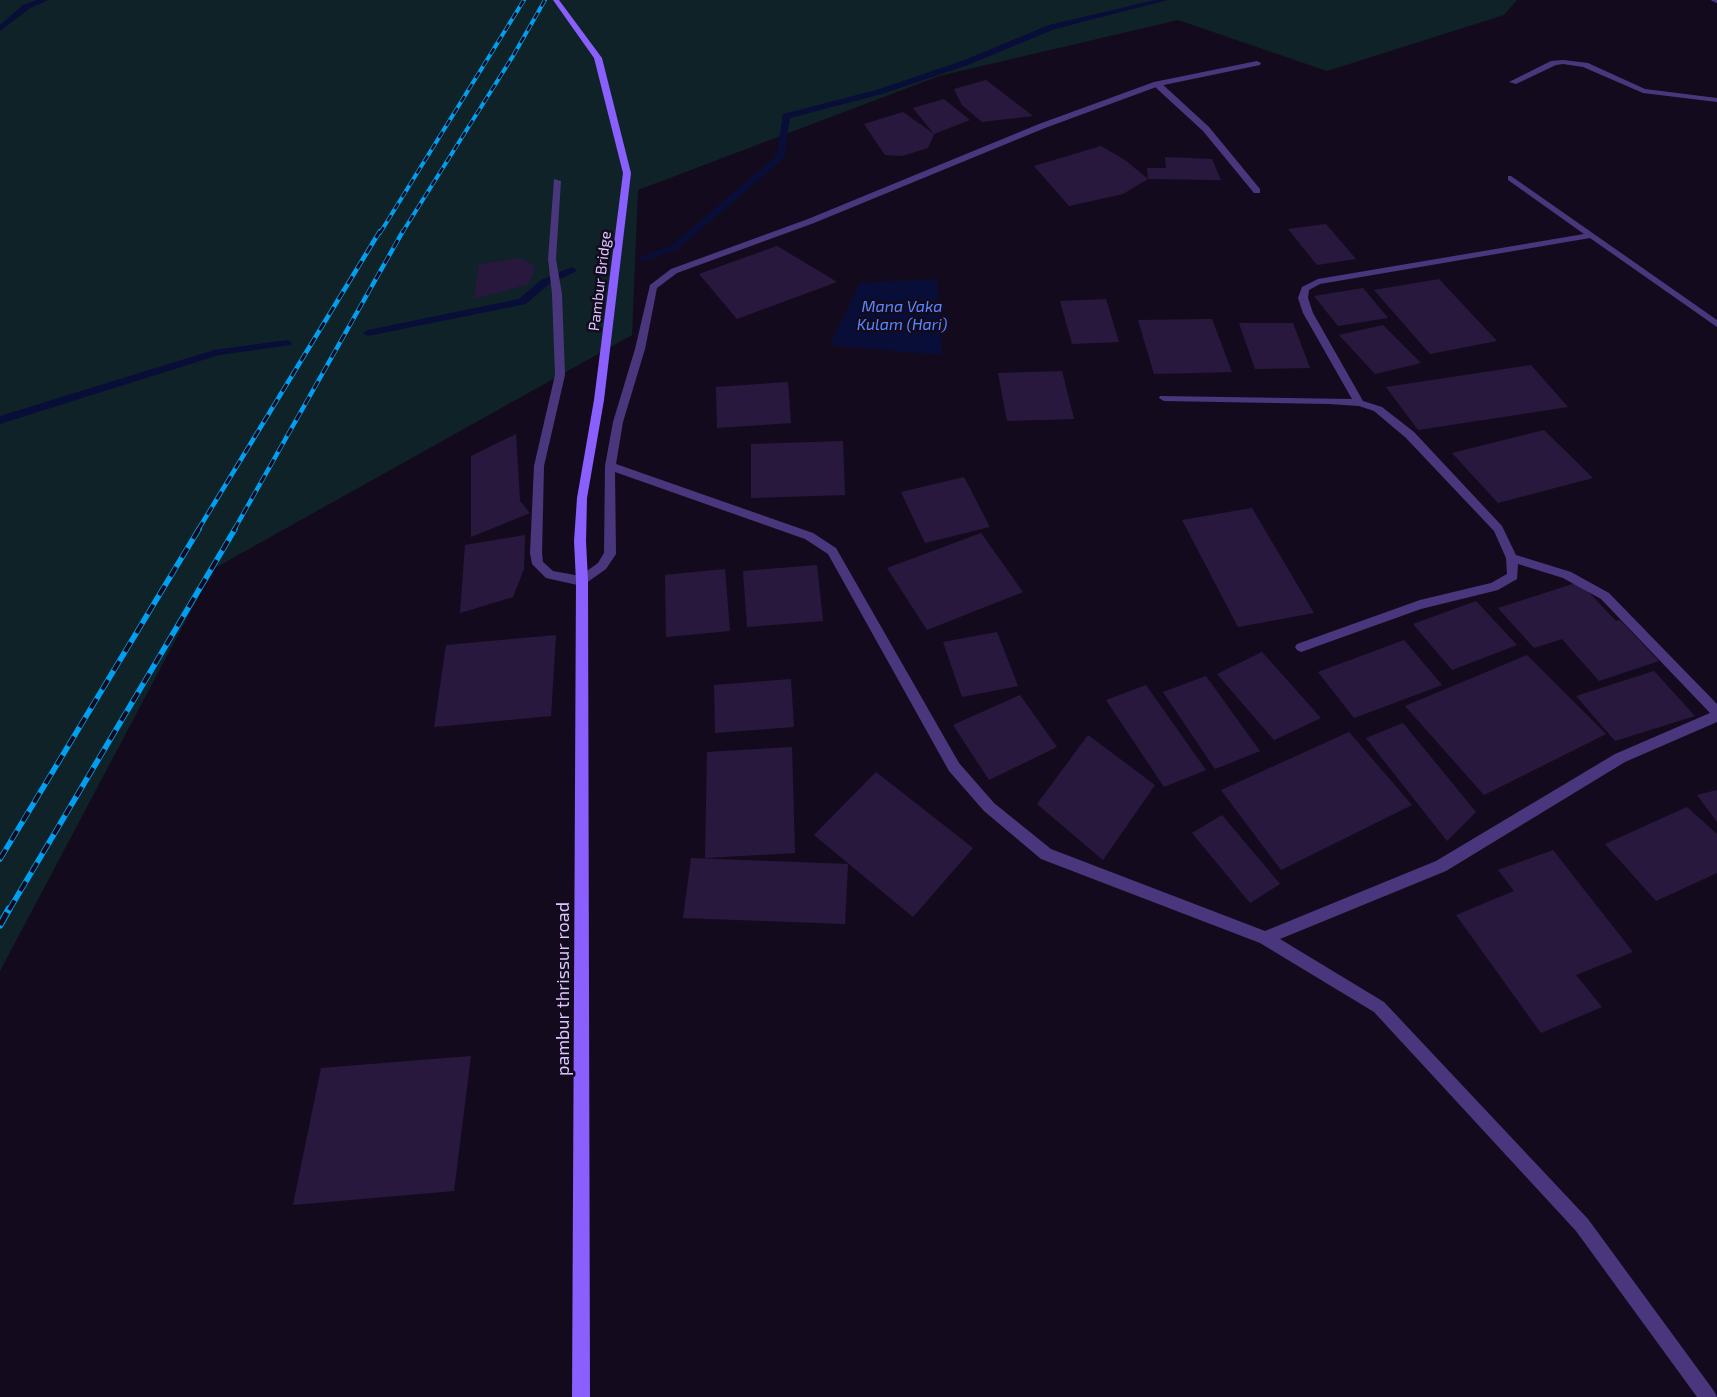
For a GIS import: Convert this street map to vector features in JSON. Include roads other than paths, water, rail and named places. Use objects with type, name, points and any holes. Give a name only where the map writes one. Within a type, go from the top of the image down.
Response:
[{"type":"main road","name":"Pambur Bridge","points":[[556,0],[598,58],[627,173],[599,400],[582,498],[580,541],[582,581]]},
{"type":"main road","name":"pambur thrissur road","points":[[581,1397],[582,581]]},
{"type":"street","points":[[1513,82],[1554,63],[1563,62],[1585,65],[1643,91],[1717,100]]},
{"type":"street","points":[[557,181],[552,259],[557,294],[560,375],[540,466],[536,553],[538,564],[550,575],[582,581],[602,566],[610,554],[610,466],[618,422],[640,349],[653,287],[674,271],[811,221],[1042,126],[1157,84],[1257,63]]},
{"type":"street","points":[[1157,84],[1206,129],[1257,191]]},
{"type":"street","points":[[1511,178],[1717,324]]},
{"type":"street","points":[[1359,403],[1308,313],[1303,298],[1305,288],[1318,282],[1592,235]]},
{"type":"street","points":[[1164,398],[1359,403],[1378,409],[1410,434],[1498,529],[1512,558],[1513,576],[1494,587],[1420,605],[1301,647]]},
{"type":"street","points":[[610,466],[800,533],[832,551],[954,767],[989,806],[1046,854],[1265,938],[1379,1007],[1582,1225],[1708,1397]]},
{"type":"street","points":[[1512,558],[1567,575],[1605,596],[1717,712]]},
{"type":"street","points":[[1265,938],[1441,866],[1620,758],[1717,716]]},
{"type":"water","name":"Mana Vaka Kulam (Hari)","points":[[937,279],[942,355],[830,345],[860,283]]},
{"type":"waterway","points":[[0,29],[26,7],[44,0]]},
{"type":"waterway","points":[[643,258],[674,248],[781,156],[786,116],[879,92],[965,63],[1052,27],[1164,0]]},
{"type":"waterway","points":[[368,333],[522,302],[545,282],[572,270]]},
{"type":"waterway","points":[[0,420],[218,352],[287,343]]},
{"type":"railway","points":[[380,233],[524,0]]},
{"type":"railway","points":[[402,233],[513,56],[545,0]]},
{"type":"railway","points":[[198,530],[380,231]]},
{"type":"railway","points":[[234,530],[403,231]]},
{"type":"railway","points":[[0,859],[199,529]]},
{"type":"railway","points":[[9,910],[235,529]]},
{"type":"railway","points":[[0,925],[9,909]]}]
